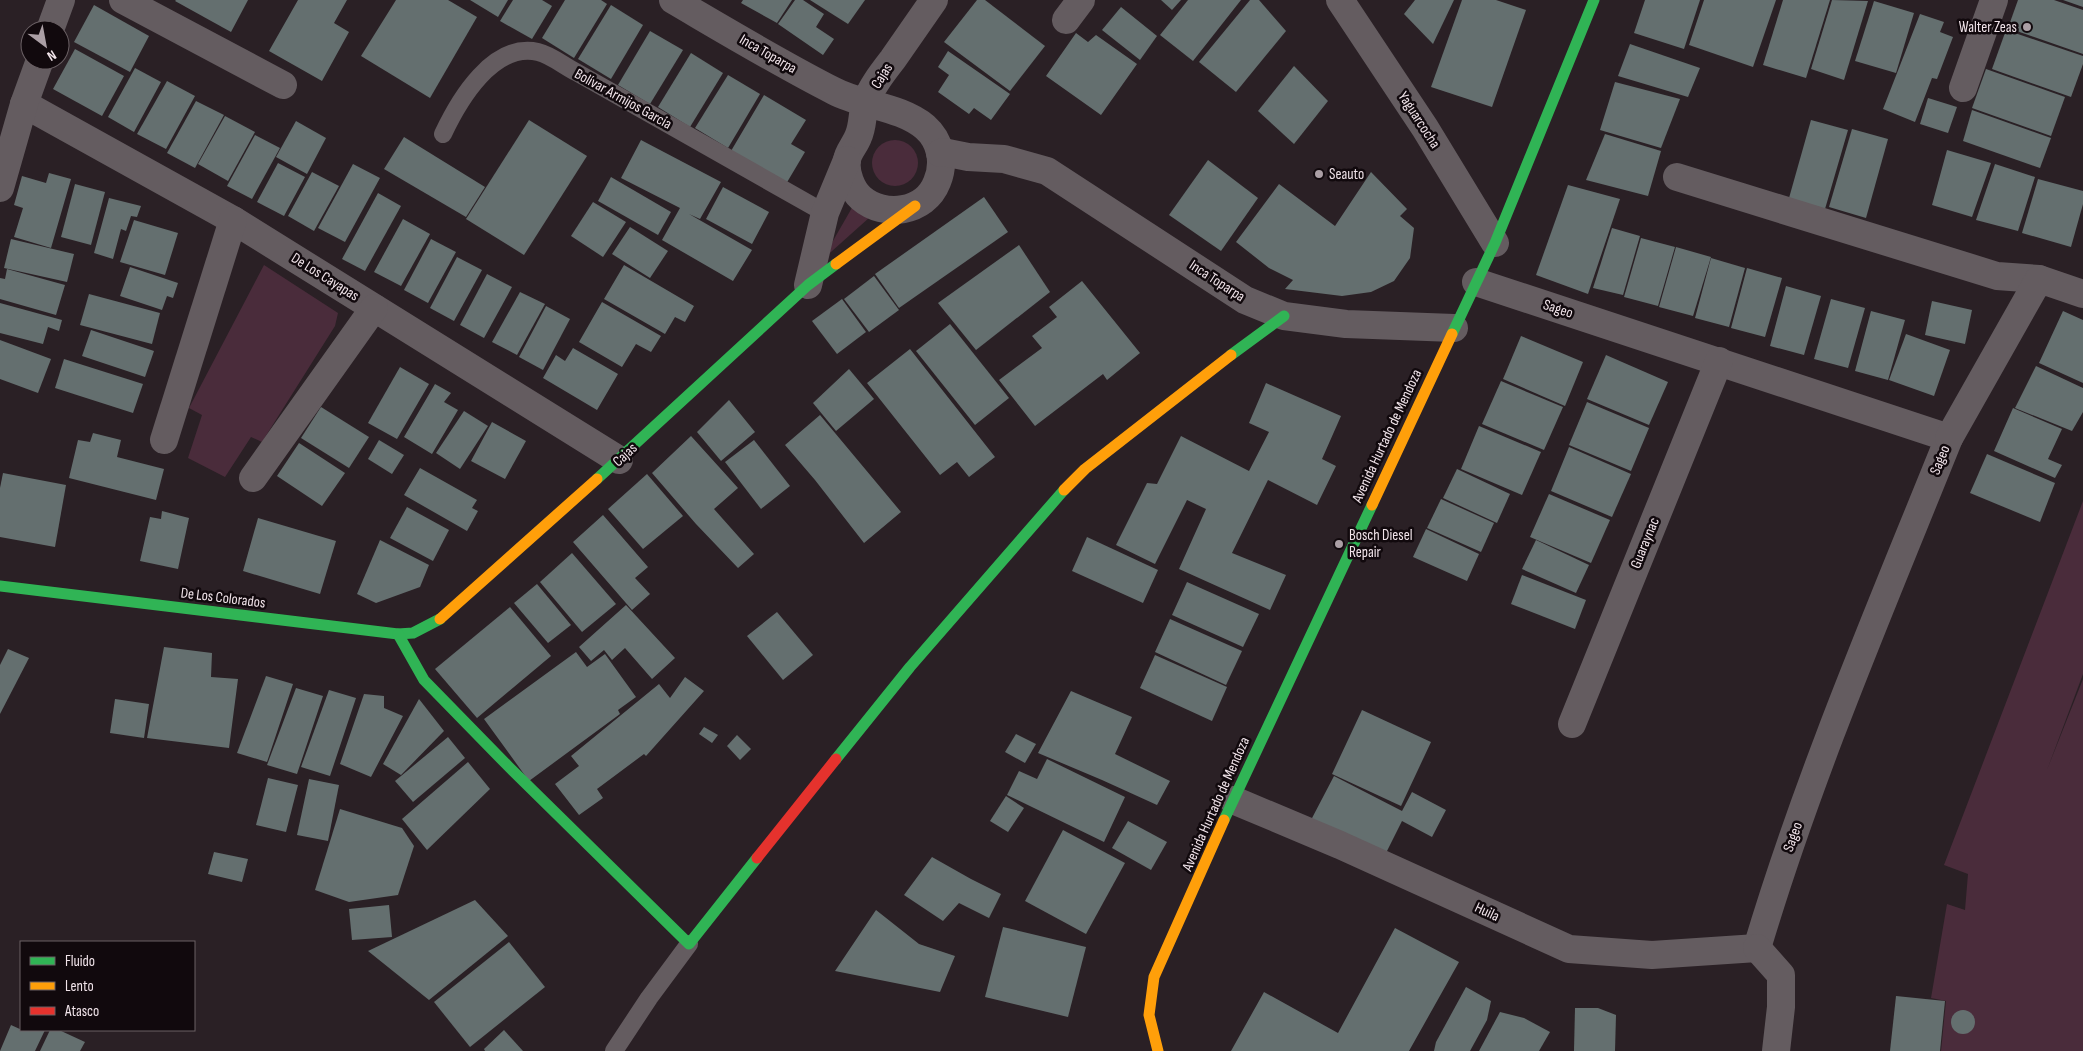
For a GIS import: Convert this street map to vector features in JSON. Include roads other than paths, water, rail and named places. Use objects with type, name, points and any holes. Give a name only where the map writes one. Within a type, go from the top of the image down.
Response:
[{"type":"street","points":[[54,20],[61,0]]},
{"type":"street","points":[[123,0],[283,85]]},
{"type":"street","name":"Inca Toparpa","points":[[673,0],[836,92],[865,104]]},
{"type":"street","name":"Cajas","points":[[808,285],[825,213],[846,160],[859,136],[865,104],[879,78],[934,0]]},
{"type":"street","name":"Yaguarcocha","points":[[1340,0],[1426,128],[1495,244]]},
{"type":"street","name":"Avenida Hurtado de Mendoza","points":[[1158,1051],[1149,1014],[1154,977],[1233,800],[1495,244],[1594,0]]},
{"type":"street","points":[[1963,88],[1994,0]]},
{"type":"street","points":[[2,177],[36,70]]},
{"type":"street","name":"De Los Cayapas","points":[[24,104],[233,220],[619,460]]},
{"type":"street","points":[[865,104],[892,110],[925,127],[936,142],[940,153]]},
{"type":"street","name":"Inca Toparpa","points":[[940,153],[1004,159],[1047,171],[1245,300],[1284,316],[1346,324],[1454,328]]},
{"type":"street","name":"Cajas","points":[[439,620],[619,460],[808,285],[928,197],[937,184],[941,168],[940,153]]},
{"type":"street","points":[[846,160],[853,188],[868,203],[883,210],[899,210],[914,206]]},
{"type":"street","points":[[1677,177],[1997,276],[2039,278],[2083,294]]},
{"type":"street","points":[[164,440],[233,220]]},
{"type":"street","points":[[1949,438],[2039,278]]},
{"type":"street","name":"Sageo","points":[[1476,282],[1949,438],[1835,722],[1776,884],[1757,948]]},
{"type":"street","points":[[252,478],[374,308]]},
{"type":"street","points":[[398,634],[424,680],[509,767],[689,944],[910,667],[1052,502],[1085,469],[1193,383],[1284,316]]},
{"type":"street","name":"Guaraynac","points":[[1572,724],[1719,362]]},
{"type":"street","name":"De Los Colorados","points":[[0,586],[398,634],[413,633],[439,620]]},
{"type":"street","name":"Huila","points":[[1233,800],[1340,845],[1569,950],[1652,954],[1757,948]]},
{"type":"street","points":[[1757,948],[1781,975],[1776,1051]]},
{"type":"lane","name":"Bolívar Armijos García","points":[[443,134],[458,103],[484,72],[511,52],[538,52],[825,213]]},
{"type":"lane","points":[[614,1051],[649,998],[689,944]]},
{"type":"place","name":"Walter Zeas","points":[[2027,27]]},
{"type":"place","name":"Seauto","points":[[1319,174]]},
{"type":"place","name":"Bosch Diesel Repair","points":[[1339,544]]}]
